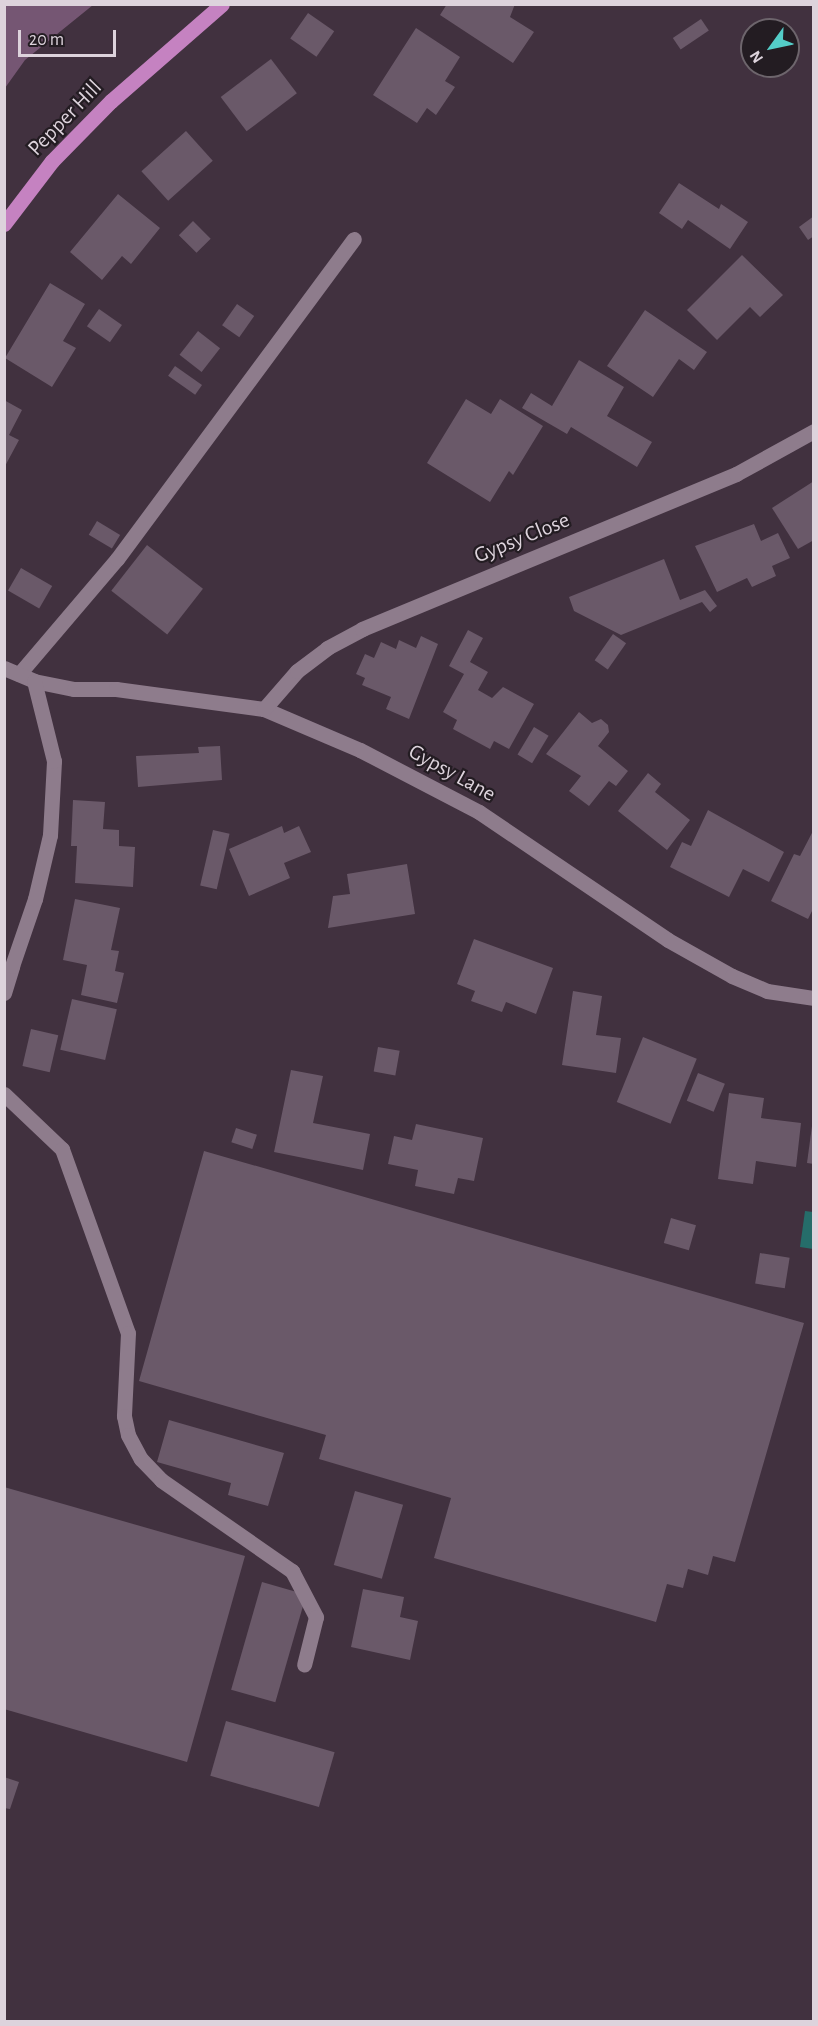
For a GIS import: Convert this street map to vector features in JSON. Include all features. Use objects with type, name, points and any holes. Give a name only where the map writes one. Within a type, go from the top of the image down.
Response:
[{"type":"main road","name":"Pepper Hill","points":[[4,224],[52,161],[111,100],[222,4]]},
{"type":"street","points":[[12,671],[117,559],[354,239]]},
{"type":"street","name":"Gypsy Close","points":[[264,709],[297,671],[327,648],[362,629],[735,474],[813,431]]},
{"type":"street","name":"Gypsy Lane","points":[[12,671],[34,681],[74,689],[116,689],[244,703],[264,709],[389,764],[479,812],[668,940],[732,976],[767,991],[813,998]]},
{"type":"street","points":[[4,993],[35,898],[50,835],[54,761],[34,681]]},
{"type":"street","points":[[4,1094],[62,1149],[128,1333],[124,1416],[128,1435],[141,1459],[161,1480],[292,1571],[316,1617],[304,1665]]},
{"type":"shaded area","points":[[5,4],[93,5],[25,60],[5,88]]},
{"type":"shaded area","points":[[805,1211],[813,1212],[813,1249],[800,1247]]},
{"type":"building","points":[[447,4],[515,4],[510,17],[534,32],[513,63],[440,15]]},
{"type":"building","points":[[308,13],[334,31],[316,57],[290,38]]},
{"type":"building","points":[[701,19],[709,31],[681,50],[673,38]]},
{"type":"building","points":[[416,28],[460,57],[445,81],[455,87],[436,115],[427,108],[417,123],[373,95]]},
{"type":"building","points":[[271,59],[297,93],[247,131],[221,97]]},
{"type":"building","points":[[186,131],[213,161],[168,201],[141,171]]},
{"type":"building","points":[[679,183],[719,209],[721,204],[748,222],[730,249],[688,220],[682,229],[659,213]]},
{"type":"building","points":[[118,194],[160,228],[131,264],[122,256],[102,280],[70,252]]},
{"type":"building","points":[[814,216],[814,236],[808,240],[799,227]]},
{"type":"building","points":[[193,221],[211,239],[197,253],[179,235]]},
{"type":"building","points":[[742,255],[783,295],[760,317],[750,307],[717,340],[687,310]]},
{"type":"building","points":[[50,283],[85,304],[63,341],[76,348],[52,387],[5,358]]},
{"type":"building","points":[[237,304],[254,316],[239,337],[222,325]]},
{"type":"building","points":[[99,309],[122,325],[110,342],[87,326]]},
{"type":"building","points":[[645,310],[707,352],[694,370],[679,359],[653,397],[607,366]]},
{"type":"building","points":[[198,331],[220,348],[202,372],[180,355]]},
{"type":"building","points":[[579,360],[624,387],[607,416],[652,442],[637,467],[571,427],[567,434],[522,408],[531,393],[552,406]]},
{"type":"building","points":[[175,366],[202,385],[195,395],[168,376]]},
{"type":"building","points":[[466,399],[491,414],[500,399],[543,426],[513,475],[509,471],[490,502],[427,463]]},
{"type":"building","points":[[4,400],[22,410],[9,435],[19,440],[4,468]]},
{"type":"building","points":[[814,481],[814,540],[798,549],[772,508]]},
{"type":"building","points":[[97,521],[120,535],[112,549],[89,535]]},
{"type":"building","points":[[754,524],[761,541],[778,533],[790,558],[772,566],[776,576],[752,587],[747,578],[717,592],[695,546]]},
{"type":"building","points":[[147,545],[203,589],[167,634],[111,591]]},
{"type":"building","points":[[664,559],[680,600],[705,590],[717,606],[710,612],[702,602],[621,635],[574,611],[569,597]]},
{"type":"building","points":[[21,568],[52,586],[39,609],[8,591]]},
{"type":"building","points":[[468,630],[483,638],[470,662],[488,672],[478,690],[492,698],[503,687],[534,704],[509,749],[494,741],[490,749],[453,729],[457,720],[443,712],[464,674],[449,666]]},
{"type":"building","points":[[613,634],[626,643],[608,669],[595,660]]},
{"type":"building","points":[[421,636],[438,644],[409,719],[386,709],[391,697],[362,685],[365,678],[356,674],[365,654],[374,658],[381,642],[396,649],[399,640],[416,648]]},
{"type":"building","points":[[579,712],[592,723],[601,719],[608,725],[609,732],[598,746],[628,771],[616,786],[609,781],[589,806],[569,791],[581,776],[546,754]]},
{"type":"building","points":[[534,727],[549,736],[532,763],[518,754]]},
{"type":"building","points":[[220,746],[222,780],[138,787],[136,756],[199,753],[198,747]]},
{"type":"building","points":[[648,773],[661,784],[655,792],[690,820],[667,850],[618,811]]},
{"type":"building","points":[[73,800],[105,802],[103,829],[119,830],[119,846],[135,847],[133,887],[75,883],[77,846],[71,846]]},
{"type":"building","points":[[708,810],[784,852],[769,882],[743,869],[729,897],[670,867],[682,842],[691,846]]},
{"type":"building","points":[[282,826],[284,833],[299,826],[311,852],[284,863],[290,878],[249,896],[229,849]]},
{"type":"building","points":[[814,829],[814,907],[808,919],[771,901],[794,854],[800,856]]},
{"type":"building","points":[[213,830],[230,834],[217,889],[200,886]]},
{"type":"building","points":[[407,864],[415,914],[328,928],[333,896],[350,894],[347,874]]},
{"type":"building","points":[[75,899],[120,908],[111,950],[119,951],[115,971],[124,973],[117,1003],[81,995],[87,965],[63,960]]},
{"type":"building","points":[[474,939],[553,968],[536,1014],[506,1002],[502,1012],[471,1001],[475,991],[457,984]]},
{"type":"building","points":[[573,991],[602,996],[596,1035],[621,1038],[616,1073],[562,1065]]},
{"type":"building","points":[[72,999],[117,1009],[105,1060],[60,1050]]},
{"type":"building","points":[[31,1029],[58,1035],[50,1072],[22,1066]]},
{"type":"building","points":[[643,1037],[697,1059],[671,1124],[617,1102]]},
{"type":"building","points":[[378,1047],[400,1051],[395,1075],[374,1072]]},
{"type":"building","points":[[291,1070],[323,1076],[313,1123],[370,1134],[363,1170],[274,1152]]},
{"type":"building","points":[[698,1073],[725,1084],[714,1112],[687,1101]]},
{"type":"building","points":[[729,1093],[764,1098],[761,1118],[801,1123],[796,1167],[756,1161],[753,1184],[718,1179]]},
{"type":"building","points":[[416,1124],[483,1138],[474,1181],[458,1178],[454,1194],[415,1186],[418,1170],[388,1164],[394,1136],[412,1140]]},
{"type":"building","points":[[812,1126],[814,1126],[814,1164],[807,1163]]},
{"type":"building","points":[[236,1128],[257,1135],[252,1149],[231,1142]]},
{"type":"building","points":[[204,1151],[804,1323],[735,1562],[713,1556],[708,1575],[688,1569],[683,1588],[667,1584],[656,1622],[434,1558],[451,1498],[319,1459],[326,1435],[139,1381]]},
{"type":"building","points":[[671,1218],[696,1225],[689,1250],[664,1243]]},
{"type":"building","points":[[760,1253],[790,1258],[785,1288],[755,1284]]},
{"type":"building","points":[[169,1420],[284,1453],[268,1506],[228,1495],[231,1483],[157,1462]]},
{"type":"building","points":[[4,1487],[245,1556],[187,1762],[4,1709]]},
{"type":"building","points":[[355,1491],[403,1505],[382,1579],[334,1565]]},
{"type":"building","points":[[262,1582],[306,1595],[275,1702],[231,1690]]},
{"type":"building","points":[[363,1589],[404,1597],[400,1617],[418,1621],[410,1660],[351,1647]]},
{"type":"building","points":[[226,1721],[335,1752],[319,1807],[210,1776]]},
{"type":"building","points":[[4,1777],[19,1782],[10,1809],[4,1808]]}]
